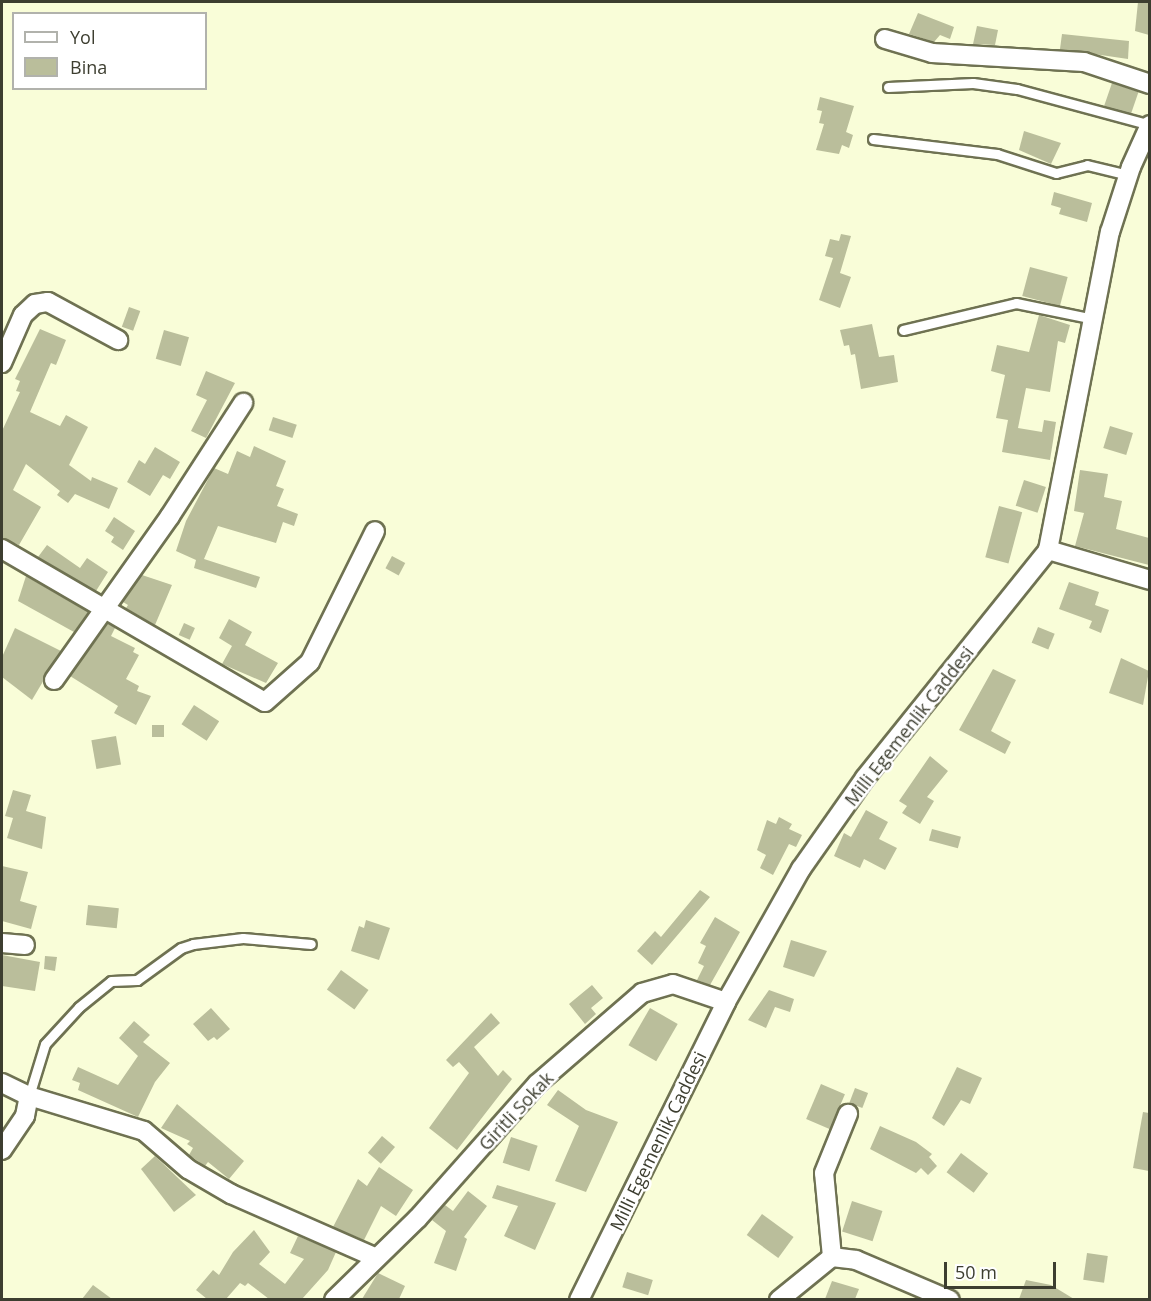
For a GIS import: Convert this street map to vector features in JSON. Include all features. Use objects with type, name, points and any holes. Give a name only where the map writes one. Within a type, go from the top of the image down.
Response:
[{"type":"street","points":[[885,39],[932,53],[1084,62],[1149,84]]},
{"type":"street","name":"Milli Egemenlik Caddesi","points":[[579,1299],[726,1002],[801,869],[859,787],[1048,550],[1110,232],[1128,175],[1149,125]]},
{"type":"street","points":[[2,363],[23,315],[35,304],[48,302],[118,340]]},
{"type":"street","points":[[54,680],[101,609],[170,516],[243,403]]},
{"type":"street","points":[[2,549],[101,609],[265,702],[310,662],[375,531]]},
{"type":"street","points":[[1048,550],[1149,580]]},
{"type":"street","points":[[2,943],[25,945]]},
{"type":"street","name":"Giritli Sokak","points":[[334,1299],[418,1218],[537,1084],[642,993],[672,984],[726,1002]]},
{"type":"street","points":[[2,1083],[29,1096],[144,1131],[188,1168],[231,1194],[377,1258]]},
{"type":"street","points":[[2,1150],[25,1116],[29,1096]]},
{"type":"street","points":[[832,1257],[824,1173],[848,1114]]},
{"type":"street","points":[[779,1299],[832,1257],[856,1260],[950,1299]]},
{"type":"lane","points":[[888,87],[972,83],[1017,89],[1149,125]]},
{"type":"lane","points":[[873,139],[997,154],[1046,171],[1063,172],[1087,165],[1128,175]]},
{"type":"lane","points":[[903,330],[1016,303],[1094,319]]},
{"type":"lane","points":[[29,1096],[45,1044],[79,1007],[111,981],[137,980],[182,948],[193,944],[243,938],[311,944]]},
{"type":"building","points":[[1138,2],[1149,2],[1149,35],[1135,31]]},
{"type":"building","points":[[918,13],[954,27],[950,39],[940,35],[934,42],[909,34]]},
{"type":"building","points":[[977,26],[998,30],[995,45],[973,44]]},
{"type":"building","points":[[1062,34],[1129,41],[1128,59],[1060,49]]},
{"type":"building","points":[[1112,83],[1138,92],[1131,115],[1104,106]]},
{"type":"building","points":[[820,97],[854,106],[846,132],[853,135],[849,148],[842,145],[839,154],[816,150],[824,124],[819,123],[822,111],[817,110]]},
{"type":"building","points":[[1024,131],[1061,143],[1051,164],[1019,150]]},
{"type":"building","points":[[1054,192],[1092,203],[1087,222],[1059,214],[1061,208],[1051,205]]},
{"type":"building","points":[[841,234],[851,236],[840,273],[851,277],[840,308],[819,300],[833,258],[825,256],[830,239],[839,241]]},
{"type":"building","points":[[1030,267],[1068,277],[1060,306],[1022,296]]},
{"type":"building","points":[[129,307],[140,311],[133,331],[122,327]]},
{"type":"building","points":[[1039,315],[1070,325],[1065,343],[1058,341],[1050,392],[1026,388],[1018,428],[1042,432],[1044,420],[1056,422],[1050,460],[1002,452],[1008,420],[996,418],[1005,375],[991,371],[997,345],[1029,352]]},
{"type":"building","points":[[872,324],[879,357],[894,355],[898,382],[861,389],[855,354],[851,355],[849,345],[844,346],[840,330]]},
{"type":"building","points":[[40,329],[66,340],[56,365],[51,363],[30,412],[60,426],[66,415],[88,427],[69,465],[91,481],[92,477],[118,488],[109,509],[75,494],[68,503],[57,495],[60,491],[26,464],[13,490],[41,507],[19,545],[2,538],[2,431],[20,392],[16,391],[20,381],[15,379]]},
{"type":"building","points":[[164,330],[189,337],[181,366],[156,359]]},
{"type":"building","points":[[206,371],[235,383],[206,438],[191,431],[207,400],[196,395]]},
{"type":"building","points":[[273,417],[297,425],[292,438],[269,430]]},
{"type":"building","points":[[1110,426],[1133,433],[1126,455],[1103,448]]},
{"type":"building","points":[[254,446],[286,461],[276,486],[284,489],[277,506],[298,514],[294,526],[283,522],[276,543],[218,526],[204,559],[260,577],[256,588],[194,568],[196,560],[176,551],[186,521],[214,468],[228,474],[237,451],[250,457]]},
{"type":"building","points":[[155,447],[180,462],[170,479],[163,475],[150,496],[127,482],[139,460],[145,464]]},
{"type":"building","points":[[1080,470],[1108,474],[1104,497],[1122,501],[1116,529],[1149,538],[1149,565],[1075,546],[1084,513],[1074,511]]},
{"type":"building","points":[[1024,480],[1046,487],[1038,513],[1016,506]]},
{"type":"building","points":[[999,506],[1022,512],[1008,563],[985,557]]},
{"type":"building","points":[[114,517],[135,531],[123,550],[111,542],[114,537],[105,531]]},
{"type":"building","points":[[47,545],[80,568],[87,558],[108,572],[96,591],[38,557]]},
{"type":"building","points":[[392,556],[405,563],[399,575],[385,568]]},
{"type":"building","points":[[142,575],[172,585],[155,625],[126,608],[128,605],[123,602]]},
{"type":"building","points":[[26,576],[88,612],[74,632],[18,601]]},
{"type":"building","points":[[1069,582],[1099,592],[1095,605],[1109,610],[1101,633],[1089,628],[1092,621],[1059,609]]},
{"type":"building","points":[[229,619],[252,632],[245,645],[278,663],[266,683],[222,664],[232,646],[219,638]]},
{"type":"building","points":[[184,623],[195,628],[190,640],[179,635]]},
{"type":"building","points":[[108,624],[115,628],[111,636],[135,648],[133,652],[139,655],[126,679],[139,686],[137,691],[151,696],[136,725],[114,713],[118,706],[70,676]]},
{"type":"building","points":[[1038,627],[1055,634],[1048,650],[1032,643]]},
{"type":"building","points":[[15,628],[61,651],[32,700],[2,677],[2,657]]},
{"type":"building","points":[[1121,658],[1149,671],[1143,705],[1109,693]]},
{"type":"building","points":[[993,669],[1016,680],[991,731],[1011,742],[1005,754],[959,730]]},
{"type":"building","points":[[194,705],[219,721],[207,741],[181,724]]},
{"type":"building","points":[[152,725],[164,725],[164,737],[152,737]]},
{"type":"building","points":[[116,736],[121,765],[96,769],[91,740]]},
{"type":"building","points":[[930,756],[948,771],[927,797],[934,801],[920,824],[902,813],[907,806],[899,801]]},
{"type":"building","points":[[13,790],[31,795],[26,811],[46,817],[42,849],[7,838],[13,818],[5,816]]},
{"type":"building","points":[[866,810],[888,822],[879,839],[897,848],[885,870],[864,859],[860,868],[834,856],[844,833],[851,837]]},
{"type":"building","points":[[779,817],[792,824],[789,829],[802,835],[796,847],[789,844],[773,875],[760,868],[766,855],[757,850],[767,820],[776,824]]},
{"type":"building","points":[[932,829],[961,837],[958,848],[929,841]]},
{"type":"building","points":[[2,866],[28,872],[20,901],[37,906],[31,929],[2,921]]},
{"type":"building","points":[[700,890],[710,897],[652,965],[637,951],[655,931],[661,937]]},
{"type":"building","points":[[88,905],[119,908],[117,928],[86,925]]},
{"type":"building","points":[[715,917],[740,932],[710,985],[697,980],[704,966],[698,963],[706,946],[700,943]]},
{"type":"building","points":[[366,920],[390,928],[379,960],[351,951],[359,926],[364,928]]},
{"type":"building","points":[[791,940],[827,951],[814,977],[783,967]]},
{"type":"building","points":[[2,955],[40,962],[35,991],[2,986]]},
{"type":"building","points":[[45,956],[57,957],[55,971],[44,969]]},
{"type":"building","points":[[341,970],[369,990],[354,1009],[327,989]]},
{"type":"building","points":[[592,985],[603,998],[591,1008],[596,1014],[585,1024],[569,1004]]},
{"type":"building","points":[[769,990],[794,999],[790,1012],[775,1007],[766,1028],[748,1020]]},
{"type":"building","points":[[211,1008],[230,1029],[217,1040],[214,1037],[208,1041],[193,1024]]},
{"type":"building","points":[[650,1008],[678,1024],[656,1061],[628,1045]]},
{"type":"building","points":[[491,1013],[500,1023],[474,1047],[498,1076],[503,1070],[512,1079],[457,1150],[429,1128],[469,1073],[459,1062],[453,1067],[446,1060]]},
{"type":"building","points":[[134,1021],[150,1035],[143,1042],[170,1063],[155,1082],[138,1117],[78,1090],[80,1083],[72,1080],[78,1067],[118,1085],[138,1056],[119,1038]]},
{"type":"building","points":[[957,1067],[982,1078],[970,1104],[961,1100],[944,1126],[932,1118]]},
{"type":"building","points":[[821,1084],[845,1094],[830,1129],[806,1119]]},
{"type":"building","points":[[855,1088],[868,1093],[862,1108],[849,1103]]},
{"type":"building","points":[[558,1090],[586,1110],[618,1122],[586,1192],[555,1181],[579,1126],[547,1105]]},
{"type":"building","points":[[177,1104],[244,1161],[229,1179],[208,1162],[205,1166],[189,1155],[193,1148],[187,1144],[190,1141],[161,1128]]},
{"type":"building","points":[[1143,1112],[1149,1113],[1149,1171],[1133,1168]]},
{"type":"building","points":[[880,1126],[916,1142],[932,1154],[929,1157],[937,1166],[928,1175],[921,1168],[916,1173],[870,1149]]},
{"type":"building","points":[[382,1136],[395,1147],[381,1164],[368,1153]]},
{"type":"building","points":[[511,1137],[538,1146],[529,1171],[503,1163]]},
{"type":"building","points":[[961,1153],[988,1173],[974,1193],[947,1172]]},
{"type":"building","points":[[155,1156],[196,1195],[174,1212],[141,1169]]},
{"type":"building","points":[[379,1167],[413,1190],[396,1216],[381,1206],[364,1240],[333,1227],[358,1179],[367,1186]]},
{"type":"building","points":[[497,1185],[556,1203],[535,1250],[504,1236],[518,1206],[492,1198]]},
{"type":"building","points":[[468,1191],[487,1206],[464,1237],[467,1239],[456,1271],[434,1263],[446,1231],[432,1220],[445,1205],[453,1211]]},
{"type":"building","points":[[852,1201],[882,1211],[873,1241],[842,1231]]},
{"type":"building","points":[[762,1214],[794,1237],[778,1258],[747,1235]]},
{"type":"building","points":[[254,1230],[270,1252],[259,1264],[285,1284],[304,1259],[290,1253],[298,1236],[336,1252],[328,1270],[302,1299],[269,1299],[248,1283],[245,1286],[240,1283],[226,1299],[207,1299],[196,1290],[213,1270],[219,1275],[233,1252]]},
{"type":"building","points":[[1087,1253],[1108,1256],[1104,1283],[1083,1280]]},
{"type":"building","points":[[627,1272],[653,1280],[648,1295],[622,1287]]},
{"type":"building","points":[[378,1273],[405,1286],[399,1299],[362,1299]]},
{"type":"building","points":[[1026,1280],[1051,1285],[1074,1299],[1019,1299]]},
{"type":"building","points":[[832,1281],[859,1289],[855,1299],[825,1299]]},
{"type":"building","points":[[93,1285],[112,1299],[82,1299]]}]
